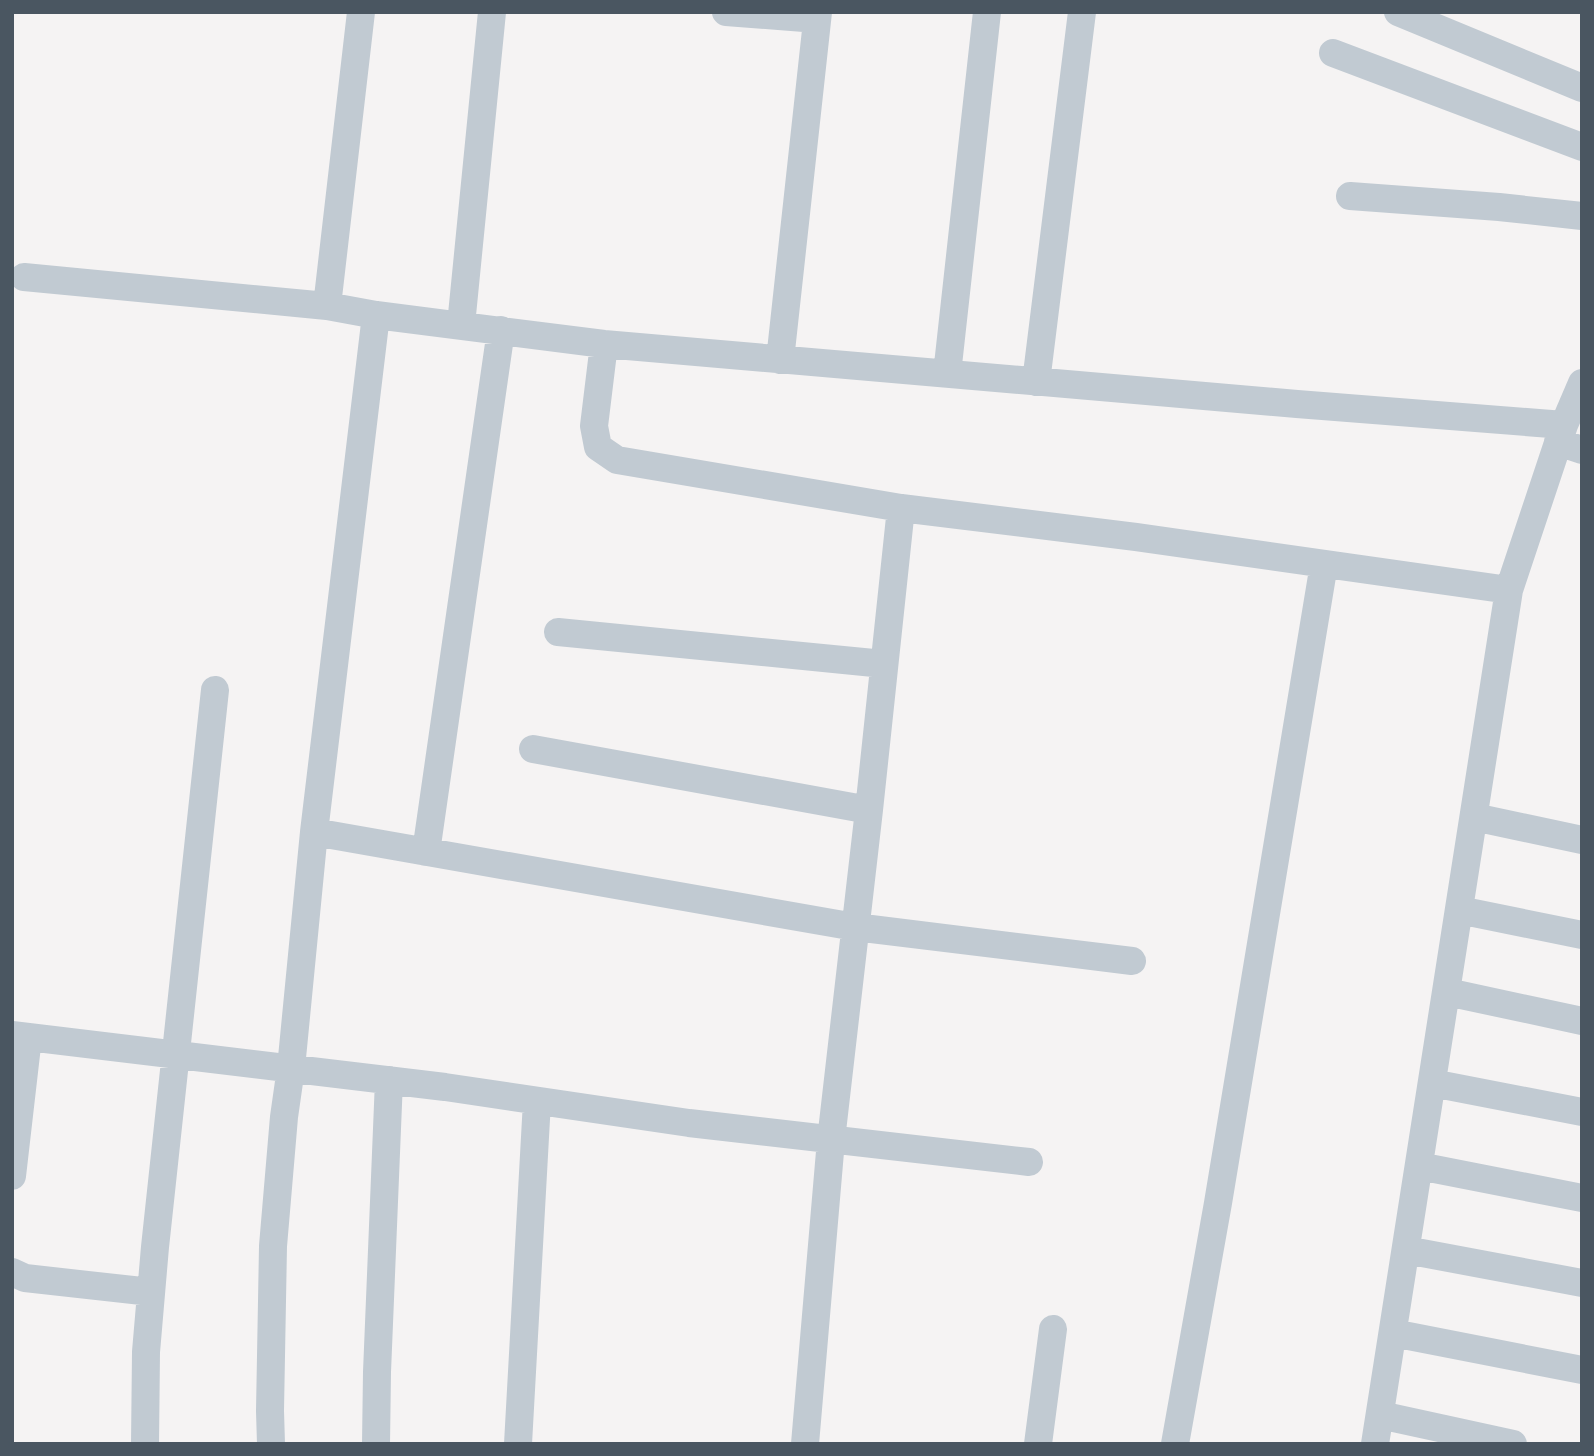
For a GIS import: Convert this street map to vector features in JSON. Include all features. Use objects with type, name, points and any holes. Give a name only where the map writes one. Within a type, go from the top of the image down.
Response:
[{"type":"street","points":[[327,306],[361,12]]},
{"type":"street","points":[[461,325],[492,12]]},
{"type":"street","points":[[726,12],[817,16],[780,360]]},
{"type":"street","points":[[947,374],[987,12]]},
{"type":"street","points":[[1036,382],[1082,12]]},
{"type":"street","points":[[1398,12],[1582,88]]},
{"type":"street","points":[[1333,53],[1582,147]]},
{"type":"street","points":[[1350,196],[1582,216]]},
{"type":"street","points":[[24,277],[327,306],[604,344],[1036,382],[1568,439]]},
{"type":"street","points":[[271,1444],[273,1246],[284,1117],[314,832],[376,314]]},
{"type":"street","points":[[426,852],[501,330]]},
{"type":"street","points":[[604,344],[594,426],[598,447],[617,460],[901,508],[1136,537],[1509,590]]},
{"type":"street","points":[[1375,1444],[1509,590],[1568,439],[1582,383]]},
{"type":"street","points":[[806,1444],[831,1139],[901,508]]},
{"type":"street","points":[[1175,1444],[1218,1203],[1324,564]]},
{"type":"street","points":[[558,632],[884,664]]},
{"type":"street","points":[[145,1444],[146,1352],[151,1292],[215,690]]},
{"type":"street","points":[[533,749],[869,810]]},
{"type":"street","points":[[1474,817],[1582,840]]},
{"type":"street","points":[[314,832],[855,927],[1132,961]]},
{"type":"street","points":[[1460,910],[1582,935]]},
{"type":"street","points":[[1447,992],[1582,1021]]},
{"type":"street","points":[[12,1177],[20,1036],[389,1080],[689,1123],[1028,1162]]},
{"type":"street","points":[[376,1444],[389,1080]]},
{"type":"street","points":[[1432,1083],[1582,1112]]},
{"type":"street","points":[[518,1444],[537,1101]]},
{"type":"street","points":[[1419,1166],[1582,1198]]},
{"type":"street","points":[[1406,1250],[1582,1283]]},
{"type":"street","points":[[12,1272],[24,1278],[151,1292]]},
{"type":"street","points":[[1038,1444],[1053,1329]]},
{"type":"street","points":[[1393,1332],[1582,1370]]},
{"type":"street","points":[[1380,1415],[1513,1444]]}]
